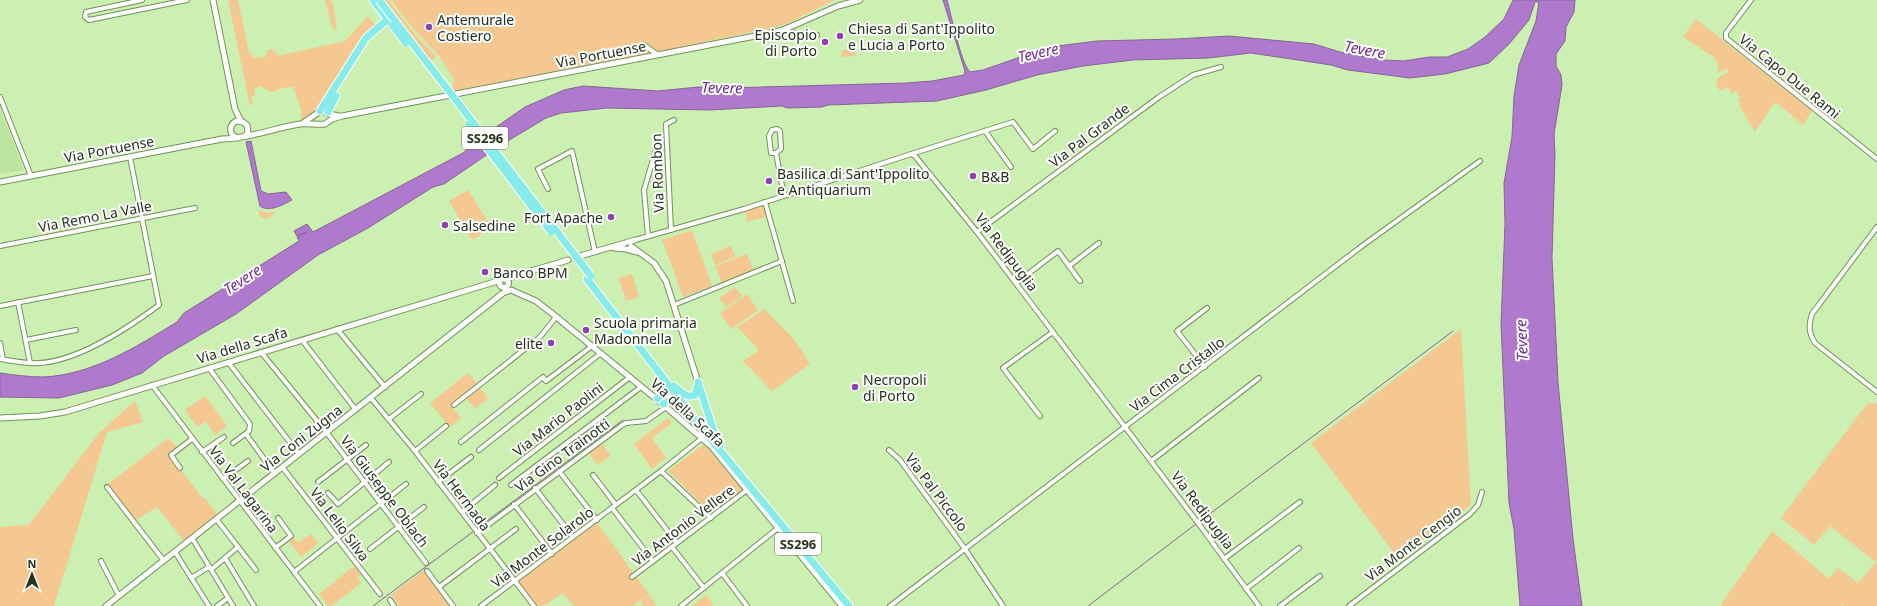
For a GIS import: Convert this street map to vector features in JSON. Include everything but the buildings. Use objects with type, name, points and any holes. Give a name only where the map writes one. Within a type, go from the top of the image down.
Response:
[{"type":"main road","points":[[373,0],[388,19],[391,19],[396,25]]},
{"type":"main road","name":"SS296","points":[[379,0],[396,25],[747,482]]},
{"type":"main road","points":[[318,113],[366,38],[388,19]]},
{"type":"main road","points":[[328,113],[330,105],[379,28],[387,25],[396,25]]},
{"type":"main road","name":"SS296","points":[[589,277],[688,410],[849,606]]},
{"type":"main road","points":[[659,373],[666,389],[662,404]]},
{"type":"main road","points":[[674,386],[686,396],[691,396],[695,395],[698,390],[698,382]]},
{"type":"main road","points":[[698,382],[720,446]]},
{"type":"main road","points":[[662,404],[672,399],[677,400],[688,410]]},
{"type":"street","points":[[142,0],[86,12],[85,17],[89,20],[187,0]]},
{"type":"street","points":[[213,0],[235,109],[241,121],[246,124],[248,129],[258,132]]},
{"type":"street","name":"Via Portuense","points":[[318,123],[325,124],[342,116],[783,30],[838,6],[860,0]]},
{"type":"street","name":"Via Capo Due Rami","points":[[1751,0],[1726,33],[1726,38],[1877,159]]},
{"type":"street","points":[[783,30],[787,32],[817,35]]},
{"type":"street","points":[[644,44],[658,55]]},
{"type":"street","name":"Via Pal Grande","points":[[977,232],[1159,96],[1193,75],[1221,67]]},
{"type":"street","points":[[0,97],[31,176]]},
{"type":"street","points":[[235,109],[234,123],[231,127],[231,132],[234,137],[238,138],[258,132],[300,124],[318,123],[318,113]]},
{"type":"street","points":[[300,124],[318,113]]},
{"type":"street","name":"Via Portuense","points":[[318,113],[328,113],[342,116]]},
{"type":"street","points":[[328,113],[329,121]]},
{"type":"street","name":"Via Rombon","points":[[671,230],[666,124],[674,120]]},
{"type":"street","points":[[234,123],[241,121]]},
{"type":"street","points":[[580,256],[608,248],[628,246],[635,240],[765,202],[1013,122],[1033,149],[1055,131]]},
{"type":"street","points":[[245,136],[248,129]]},
{"type":"street","points":[[777,129],[780,131],[781,150],[776,153],[771,153],[769,136],[772,130],[777,129]]},
{"type":"street","points":[[985,131],[1011,167]]},
{"type":"street","name":"Via Portuense","points":[[0,182],[222,139],[228,137],[231,132]]},
{"type":"street","name":"Via Portuense","points":[[222,139],[238,138]]},
{"type":"street","points":[[648,236],[644,190],[659,138]]},
{"type":"street","points":[[548,189],[538,169],[572,151],[595,252]]},
{"type":"street","points":[[776,153],[784,196]]},
{"type":"street","name":"Via Redipuglia","points":[[911,154],[918,159],[977,232],[1195,518],[1259,606]]},
{"type":"street","points":[[0,343],[2,359],[30,363],[66,359],[135,323],[159,305],[130,157]]},
{"type":"street","name":"Via Cima Cristallo","points":[[890,606],[1362,246],[1480,161]]},
{"type":"street","points":[[765,202],[793,301]]},
{"type":"street","name":"Via Remo La Valle","points":[[0,246],[194,208]]},
{"type":"street","points":[[1877,227],[1812,314],[1809,323],[1810,334],[1815,343],[1877,392]]},
{"type":"street","points":[[1069,266],[1100,243]]},
{"type":"street","points":[[628,246],[642,254],[659,269],[666,281],[698,382]]},
{"type":"street","points":[[1016,283],[1058,251],[1080,281]]},
{"type":"street","points":[[489,283],[505,287],[514,276],[568,260]]},
{"type":"street","points":[[674,305],[756,273],[782,261]]},
{"type":"street","points":[[0,306],[153,276]]},
{"type":"street","name":"Via della Scafa","points":[[0,418],[40,416],[65,412],[514,276]]},
{"type":"street","points":[[503,293],[500,283],[502,279],[507,280],[511,290]]},
{"type":"street","name":"Via della Scafa","points":[[511,290],[536,301],[601,353],[702,438],[747,490],[842,606]]},
{"type":"street","name":"Via Coni Zugna","points":[[106,606],[386,387],[503,293],[511,290]]},
{"type":"street","points":[[18,302],[30,363]]},
{"type":"street","points":[[1205,367],[1177,331],[1207,308]]},
{"type":"street","points":[[454,405],[540,337],[556,317]]},
{"type":"street","points":[[337,329],[386,387]]},
{"type":"street","points":[[26,340],[76,330]]},
{"type":"street","points":[[1040,416],[1003,368],[1053,332]]},
{"type":"street","points":[[302,340],[356,410]]},
{"type":"street","points":[[461,442],[543,377],[546,382],[592,346]]},
{"type":"street","name":"Via Giuseppe Oblach","points":[[261,352],[327,433],[426,564]]},
{"type":"street","points":[[479,450],[601,353]]},
{"type":"street","points":[[228,362],[299,454]]},
{"type":"street","points":[[208,368],[250,424],[251,428],[246,434],[233,443]]},
{"type":"street","name":"Via Mario Paolini","points":[[499,478],[630,377]]},
{"type":"street","points":[[1151,461],[1259,378]]},
{"type":"street","name":"Via Val Lagarina","points":[[152,385],[319,606]]},
{"type":"street","points":[[510,484],[641,387]]},
{"type":"street","points":[[389,419],[421,394]]},
{"type":"street","name":"Via Hermada","points":[[371,398],[415,451],[534,606]]},
{"type":"street","name":"Via Gino Trainotti","points":[[477,532],[621,426],[626,423],[646,421],[662,404]]},
{"type":"street","points":[[415,451],[446,426]]},
{"type":"street","points":[[246,434],[275,474]]},
{"type":"street","points":[[202,452],[224,437]]},
{"type":"street","name":"Via Monte Solarolo","points":[[481,606],[597,520],[702,438]]},
{"type":"street","points":[[180,468],[171,455],[192,439]]},
{"type":"street","points":[[318,482],[366,445]]},
{"type":"street","name":"Via Pal Piccolo","points":[[889,450],[900,460],[965,549],[1003,606]]},
{"type":"street","points":[[438,482],[471,456]]},
{"type":"street","points":[[223,479],[248,460]]},
{"type":"street","points":[[328,493],[338,504],[389,462]]},
{"type":"street","name":"Via Lelio Silva","points":[[283,468],[380,594]]},
{"type":"street","points":[[558,471],[597,520]]},
{"type":"street","points":[[661,471],[711,518]]},
{"type":"street","points":[[593,475],[653,562]]},
{"type":"street","points":[[294,572],[338,539],[406,484]]},
{"type":"street","points":[[462,512],[496,485]]},
{"type":"street","points":[[107,487],[164,561]]},
{"type":"street","points":[[535,488],[573,537]]},
{"type":"street","points":[[636,490],[677,543]]},
{"type":"street","name":"Via Antonio Vellere","points":[[632,577],[747,490]]},
{"type":"street","name":"Via Monte Cengio","points":[[1349,606],[1470,514],[1478,505],[1482,492]]},
{"type":"street","points":[[1224,559],[1300,502]]},
{"type":"street","points":[[514,504],[552,554]]},
{"type":"street","points":[[370,549],[424,507]]},
{"type":"street","points":[[275,548],[291,536],[278,518]]},
{"type":"street","points":[[216,520],[256,570]]},
{"type":"street","points":[[681,606],[778,528]]},
{"type":"street","points":[[439,587],[516,529]]},
{"type":"street","points":[[192,538],[211,567],[233,606]]},
{"type":"street","points":[[190,578],[226,558],[238,547]]},
{"type":"street","points":[[672,547],[704,588]]},
{"type":"street","points":[[1246,589],[1299,548]]},
{"type":"street","points":[[175,552],[209,606]]},
{"type":"street","points":[[226,558],[254,606]]},
{"type":"street","points":[[101,561],[119,596]]},
{"type":"street","points":[[427,571],[453,606]]},
{"type":"street","points":[[722,573],[747,606]]},
{"type":"street","points":[[1280,606],[1320,576]]},
{"type":"street","points":[[217,606],[228,598]]},
{"type":"street","points":[[390,600],[394,606]]},
{"type":"shaded area","points":[[228,0],[238,0],[249,52],[254,58],[265,57],[268,49],[272,49],[278,55],[282,55],[345,41],[368,16],[375,25],[367,33],[317,109],[301,120],[301,109],[293,87],[270,92],[261,86],[254,89],[255,96],[251,97],[253,104],[250,106]]},
{"type":"shaded area","points":[[325,0],[332,1],[337,29],[335,30],[332,27]]},
{"type":"shaded area","points":[[385,0],[388,0],[418,38],[437,57],[431,61]]},
{"type":"shaded area","points":[[391,0],[835,0],[784,25],[658,52],[645,42],[642,46],[651,53],[454,91],[452,88],[454,80],[440,57],[413,28]]},
{"type":"shaded area","points":[[1696,19],[1812,111],[1803,125],[1777,103],[1774,103],[1755,132],[1739,105],[1741,104],[1738,99],[1740,97],[1736,91],[1732,94],[1728,87],[1720,91],[1716,85],[1718,78],[1728,72],[1727,68],[1717,73],[1718,65],[1714,57],[1683,37]]},
{"type":"shaded area","points":[[855,49],[856,56],[842,57],[842,50]]},
{"type":"shaded area","points":[[0,109],[24,170],[0,174]]},
{"type":"shaded area","points":[[468,190],[492,228],[472,240],[449,201]]},
{"type":"shaded area","points":[[765,204],[768,216],[747,222],[745,210]]},
{"type":"shaded area","points":[[259,210],[265,212],[276,212],[269,218],[263,219],[259,215]]},
{"type":"shaded area","points":[[692,230],[712,286],[683,297],[662,240]]},
{"type":"shaded area","points":[[731,246],[735,257],[715,265],[711,254]]},
{"type":"shaded area","points":[[747,254],[754,272],[722,284],[715,266]]},
{"type":"shaded area","points":[[632,274],[639,297],[626,301],[619,278]]},
{"type":"shaded area","points":[[735,287],[742,296],[726,307],[719,298]]},
{"type":"shaded area","points":[[747,294],[758,310],[731,329],[720,313]]},
{"type":"shaded area","points":[[764,309],[794,339],[810,364],[772,391],[743,361],[758,351],[758,349],[737,327]]},
{"type":"shaded area","points":[[1461,329],[1471,505],[1398,558],[1311,443]]},
{"type":"shaded area","points":[[468,373],[477,384],[451,405],[461,418],[450,427],[430,403]]},
{"type":"shaded area","points":[[479,387],[488,398],[475,409],[466,398]]},
{"type":"shaded area","points":[[205,396],[227,426],[215,435],[206,421],[197,427],[185,410]]},
{"type":"shaded area","points":[[135,401],[143,422],[107,432],[54,606],[0,606],[0,527],[29,525],[99,433]]},
{"type":"shaded area","points":[[1867,404],[1877,404],[1877,606],[1844,606],[1842,604],[1841,606],[1720,606],[1772,531],[1829,579],[1838,568],[1858,583],[1876,562],[1830,526],[1814,545],[1781,518]]},
{"type":"shaded area","points":[[668,418],[672,423],[652,438],[666,458],[652,469],[634,444]]},
{"type":"shaded area","points":[[168,438],[178,449],[169,454],[203,499],[205,498],[218,515],[185,542],[157,507],[136,520],[108,484]]},
{"type":"shaded area","points":[[602,444],[611,456],[597,465],[589,453]]},
{"type":"shaded area","points":[[704,444],[743,490],[711,513],[668,471]]},
{"type":"shaded area","points":[[597,523],[649,594],[633,606],[574,606],[563,593],[543,606],[537,606],[518,581]]},
{"type":"shaded area","points":[[311,534],[318,543],[301,557],[289,541],[293,537],[298,543]]},
{"type":"shaded area","points":[[355,567],[361,575],[357,578],[361,583],[331,606],[328,606],[319,594],[350,569]]},
{"type":"shaded area","points":[[424,570],[451,606],[399,606],[391,595]]},
{"type":"shaded area","points":[[649,595],[657,606],[643,606],[640,602]]},
{"type":"shaded area","points":[[706,595],[714,606],[692,606]]},
{"type":"water","name":"Tevere","points":[[943,0],[947,0],[963,59],[970,72],[983,70],[1049,47],[1097,41],[1229,36],[1314,44],[1340,52],[1383,60],[1404,61],[1429,57],[1447,57],[1468,49],[1485,37],[1504,19],[1513,0],[1575,0],[1574,12],[1566,27],[1565,41],[1556,54],[1556,66],[1561,75],[1562,85],[1554,134],[1555,154],[1552,258],[1558,382],[1573,539],[1582,606],[1520,606],[1514,529],[1509,503],[1501,324],[1505,224],[1504,183],[1512,137],[1514,96],[1519,65],[1536,21],[1539,2],[1535,2],[1529,20],[1509,44],[1489,63],[1445,74],[1410,78],[1348,70],[1331,65],[1251,53],[1208,58],[1133,60],[1083,66],[1037,75],[986,90],[937,101],[828,105],[822,107],[787,108],[782,106],[710,110],[607,108],[561,113],[546,118],[501,145],[444,184],[433,187],[368,228],[318,255],[236,314],[164,356],[142,373],[112,385],[59,398],[0,397],[0,373],[38,377],[61,375],[96,365],[130,350],[177,322],[184,313],[299,241],[297,237],[306,232],[297,236],[294,231],[307,224],[313,232],[463,153],[486,134],[525,107],[564,90],[583,86],[658,91],[698,87],[726,88],[906,83],[932,81],[964,75],[965,71]]},
{"type":"water","points":[[251,141],[261,191],[268,194],[286,192],[292,200],[281,206],[268,209],[260,206],[246,142]]},
{"type":"waterway","points":[[1199,522],[1453,331]]},
{"type":"waterway","points":[[476,529],[623,420]]},
{"type":"waterway","points":[[1088,606],[1196,524]]},
{"type":"waterway","points":[[373,606],[474,531]]},
{"type":"place","name":"Antemurale Costiero","points":[[429,27]]},
{"type":"place","name":"Chiesa di Sant'Ippolito e Lucia a Porto","points":[[840,36]]},
{"type":"place","name":"Episcopio di Porto","points":[[825,42]]},
{"type":"place","name":"B&B","points":[[973,176]]},
{"type":"place","name":"Basilica di Sant'Ippolito e Antiquarium","points":[[769,181]]},
{"type":"place","name":"Fort Apache","points":[[611,217]]},
{"type":"place","name":"Salsedine","points":[[445,225]]},
{"type":"place","name":"Banco BPM","points":[[485,272]]},
{"type":"place","name":"Scuola primaria Madonnella","points":[[586,330]]},
{"type":"place","name":"elite","points":[[551,343]]},
{"type":"place","name":"Necropoli di Porto","points":[[855,387]]}]
